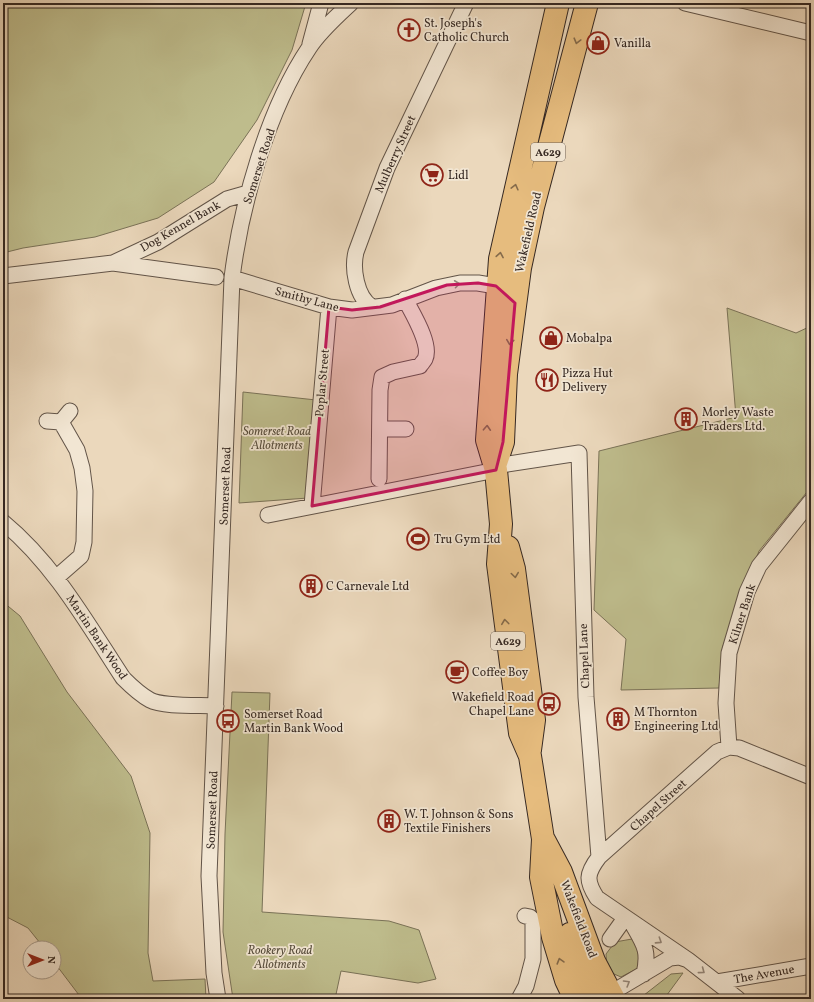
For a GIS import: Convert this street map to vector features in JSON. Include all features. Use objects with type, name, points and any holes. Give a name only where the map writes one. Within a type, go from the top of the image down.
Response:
[{"type":"highway","name":"Wakefield Road","points":[[558,3],[506,225],[496,286],[487,440],[495,468],[501,524],[514,569],[534,720],[530,756],[543,839],[542,877],[551,929],[566,980],[592,997]]},
{"type":"highway","name":"Wakefield Road","points":[[495,468],[503,442],[506,374],[520,268],[533,207],[587,3]]},
{"type":"highway","name":"Wakefield Road","points":[[543,839],[561,872],[590,952],[592,997]]},
{"type":"street","points":[[309,47],[321,3]]},
{"type":"street","name":"Somerset Road","points":[[218,999],[214,973],[210,876],[232,278],[237,242],[248,193],[277,111],[309,47],[350,3]]},
{"type":"street","name":"Mulberry Street","points":[[372,306],[367,304],[360,290],[354,262],[356,252],[387,168],[466,3]]},
{"type":"street","points":[[685,3],[811,33]]},
{"type":"street","name":"Dog Kennel Bank","points":[[113,263],[158,242],[227,199],[248,193]]},
{"type":"street","name":"Dog Kennel Bank","points":[[3,276],[113,263],[216,277]]},
{"type":"street","name":"Smithy Lane","points":[[232,278],[329,307],[352,310],[372,306],[380,308],[436,288],[460,283],[478,283],[496,286]]},
{"type":"street","points":[[496,286],[506,293],[515,303]]},
{"type":"street","points":[[379,479],[382,377],[393,372],[420,366],[425,358],[427,348],[405,299]]},
{"type":"street","name":"Poplar Street","points":[[312,506],[329,307]]},
{"type":"street","points":[[57,577],[81,556],[84,542],[85,491],[82,468],[77,450],[60,418]]},
{"type":"street","points":[[380,429],[406,429]]},
{"type":"street","name":"Chapel Lane","points":[[495,468],[579,453],[586,697],[595,863],[588,880],[591,889],[597,898],[628,921],[688,960],[738,999]]},
{"type":"street","points":[[268,515],[495,468]]},
{"type":"street","name":"Kilner Bank","points":[[729,747],[726,703],[729,653],[747,592],[759,566],[811,501]]},
{"type":"street","name":"Martin Bank Wood","points":[[3,522],[21,537],[57,577],[123,678],[136,691],[151,701],[172,704],[216,706]]},
{"type":"street","points":[[729,747],[739,748],[811,777]]},
{"type":"street","name":"Chapel Street","points":[[595,863],[717,752],[729,747]]},
{"type":"street","points":[[519,999],[532,988],[533,920],[530,917],[525,916]]},
{"type":"street","points":[[610,939],[628,921],[645,946],[648,959],[644,974]]},
{"type":"street","points":[[592,997],[644,974],[656,964],[670,958],[679,957],[688,960]]},
{"type":"street","name":"The Avenue","points":[[717,982],[811,966]]},
{"type":"highlighted area","points":[[478,283],[496,286],[515,303],[503,442],[496,470],[312,506],[329,307],[352,310],[380,307],[447,285]]},
{"type":"green space","points":[[3,3],[306,3],[292,50],[257,120],[214,182],[158,218],[95,237],[23,248],[3,253]]},
{"type":"green space","points":[[727,308],[796,333],[811,326],[811,487],[759,551],[723,646],[719,688],[621,690],[626,639],[594,610],[599,451],[736,417]]},
{"type":"green space","name":"Somerset Road Allotments","points":[[243,392],[316,400],[308,498],[239,503]]},
{"type":"green space","points":[[3,602],[20,616],[67,692],[131,776],[150,833],[148,953],[153,981],[205,979],[206,999],[82,999],[62,973],[62,940],[38,940],[28,928],[3,915]]},
{"type":"green space","name":"Rookery Road Allotments","points":[[232,692],[270,693],[262,912],[389,921],[419,930],[436,979],[418,983],[341,971],[335,999],[233,999],[223,932],[225,834]]},
{"type":"green space","points":[[632,939],[640,950],[638,968],[621,977],[607,971],[606,954],[615,942]]},
{"type":"green space","points":[[683,973],[664,999],[639,999],[671,974]]},
{"type":"place","name":"St. Joseph's Catholic Church","points":[[409,30]]},
{"type":"place","name":"Vanilla","points":[[598,43]]},
{"type":"place","name":"Lidl","points":[[432,175]]},
{"type":"place","name":"Mobalpa","points":[[551,338]]},
{"type":"place","name":"Pizza Hut Delivery","points":[[547,380]]},
{"type":"place","name":"Morley Waste Traders Ltd.","points":[[686,419]]},
{"type":"place","name":"Tru Gym Ltd","points":[[418,539]]},
{"type":"place","name":"C Carnevale Ltd","points":[[311,586]]},
{"type":"place","name":"Coffee Boy","points":[[457,672]]},
{"type":"place","name":"Wakefield Road Chapel Lane","points":[[549,704]]},
{"type":"place","name":"M Thornton Engineering Ltd","points":[[618,719]]},
{"type":"place","name":"Somerset Road Martin Bank Wood","points":[[228,721]]},
{"type":"place","name":"W. T. Johnson & Sons Textile Finishers","points":[[389,821]]}]
